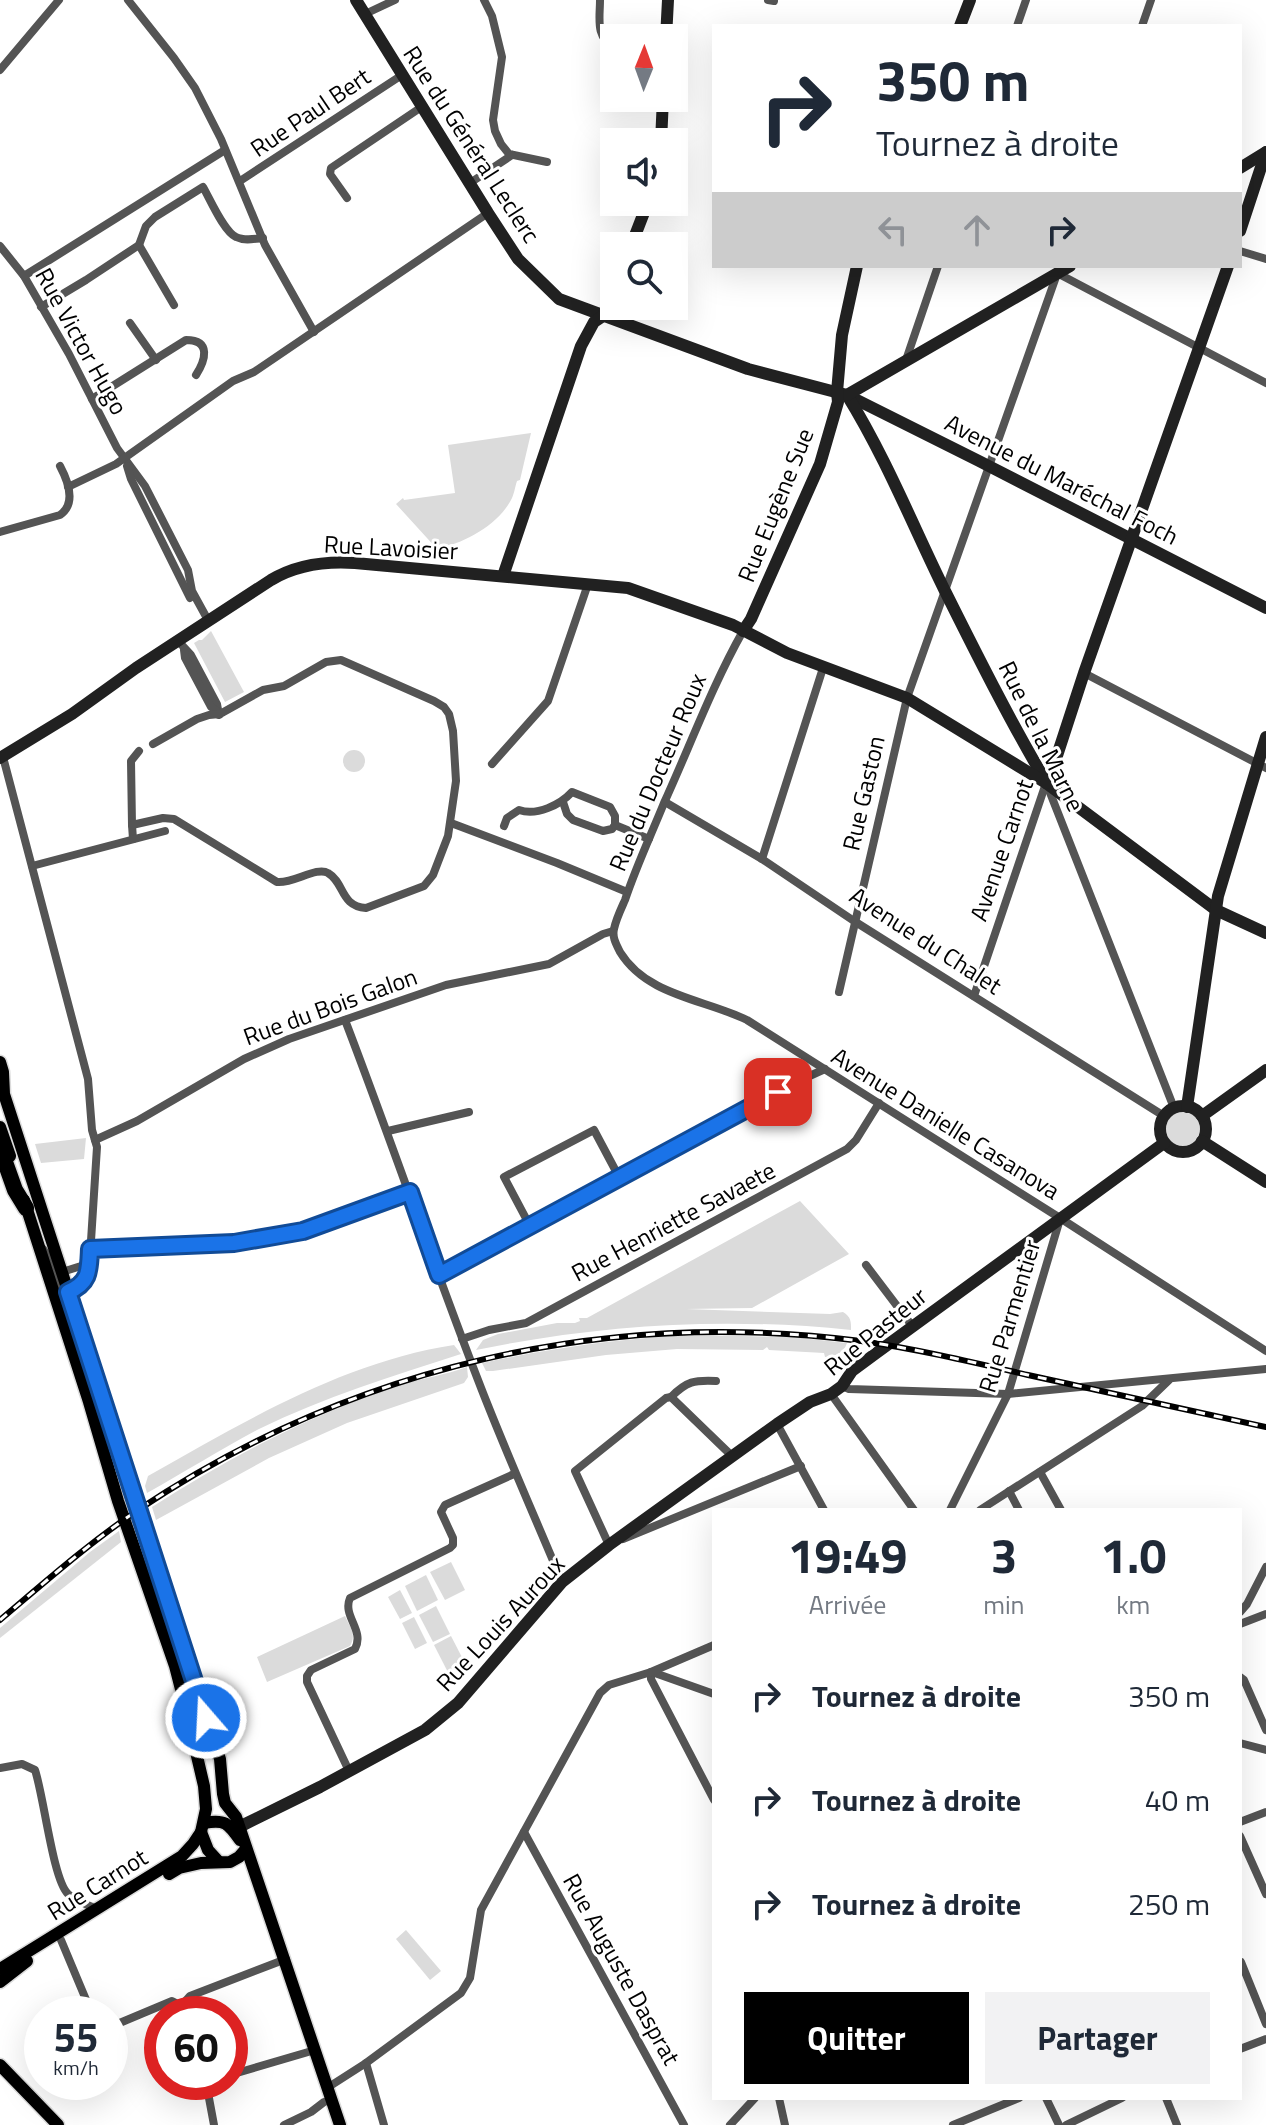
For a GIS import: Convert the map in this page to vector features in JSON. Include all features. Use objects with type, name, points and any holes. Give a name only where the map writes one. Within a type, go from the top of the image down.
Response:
[{"type":"highway","points":[[0,1148],[15,1190],[26,1208]]},
{"type":"main road","points":[[0,1062],[2,1089],[218,1752],[224,1800],[236,1817],[340,2125]]},
{"type":"main road","points":[[0,1127],[118,1501],[180,1684],[206,1796],[202,1827],[206,1847],[219,1862]]},
{"type":"main road","points":[[202,1827],[216,1821],[227,1824],[246,1849]]},
{"type":"main road","name":"Rue Carnot","points":[[0,1969],[182,1856],[202,1827]]},
{"type":"main road","name":"Rue Carnot","points":[[0,1982],[15,1970],[63,1946],[176,1869],[235,1860],[246,1849]]},
{"type":"main road","points":[[0,2065],[58,2125]]},
{"type":"street","points":[[0,70],[59,0]]},
{"type":"street","points":[[128,0],[195,88],[240,181],[263,238],[314,332]]},
{"type":"street","name":"Rue du Général Leclerc","points":[[356,0],[518,259],[559,299],[600,315]]},
{"type":"street","points":[[365,14],[395,0]]},
{"type":"street","points":[[484,0],[492,16],[502,57],[493,126],[501,144],[512,155],[547,162]]},
{"type":"street","points":[[600,0],[601,24]]},
{"type":"street","points":[[667,24],[668,0]]},
{"type":"street","points":[[961,24],[970,0]]},
{"type":"street","points":[[1018,24],[1026,0]]},
{"type":"street","points":[[1143,24],[1151,0]]},
{"type":"street","name":"Rue Paul Bert","points":[[240,181],[402,75]]},
{"type":"street","points":[[347,198],[330,174],[331,168],[423,106]]},
{"type":"street","points":[[24,276],[225,150]]},
{"type":"street","points":[[1242,167],[1266,152]]},
{"type":"street","points":[[1242,225],[1266,152]]},
{"type":"street","points":[[470,183],[512,155]]},
{"type":"street","points":[[41,307],[139,245],[146,226],[155,217],[203,187],[229,232],[237,238],[263,238]]},
{"type":"street","points":[[68,487],[116,464],[233,381],[254,372],[488,213]]},
{"type":"street","points":[[139,245],[174,305]]},
{"type":"street","name":"Rue Victor Hugo","points":[[0,246],[24,276],[124,458],[145,486],[188,570],[192,591],[206,623]]},
{"type":"street","points":[[1242,252],[1266,259]]},
{"type":"street","name":"Rue Eugène Sue","points":[[743,631],[820,464],[842,394],[842,335],[857,268]]},
{"type":"street","points":[[906,360],[937,268]]},
{"type":"street","name":"Avenue Carnot","points":[[974,996],[1227,268]]},
{"type":"street","points":[[842,394],[1058,270],[1266,383]]},
{"type":"street","name":"Rue Gaston","points":[[839,992],[907,698],[1058,270]]},
{"type":"street","points":[[503,576],[581,346],[594,322],[600,318]]},
{"type":"street","name":"Rue du Général Leclerc","points":[[614,320],[748,369],[842,394]]},
{"type":"street","points":[[130,323],[156,360]]},
{"type":"street","points":[[92,399],[186,340],[199,343],[205,354],[205,361],[196,375]]},
{"type":"street","name":"Avenue du Maréchal Foch","points":[[842,394],[1266,608]]},
{"type":"street","name":"Rue de la Marne","points":[[842,394],[912,516],[945,590],[1046,783],[1175,1110]]},
{"type":"street","points":[[0,532],[64,512],[70,499],[60,466]]},
{"type":"street","name":"Rue Lavoisier","points":[[2,761],[136,668],[182,646],[206,623],[276,577],[318,563],[355,563],[633,588],[743,631],[823,668],[907,698],[1046,783],[1216,910],[1266,933]]},
{"type":"street","points":[[492,764],[548,701],[588,584]]},
{"type":"street","name":"Rue du Docteur Roux","points":[[613,931],[665,802],[743,631]]},
{"type":"street","points":[[182,646],[191,655],[217,704],[218,713]]},
{"type":"street","points":[[132,825],[163,818],[174,819],[277,882],[290,882],[320,871],[327,872],[350,903],[361,909],[427,884],[451,823],[456,781],[452,724],[447,711],[434,701],[346,661],[335,659],[319,665],[284,686],[263,690],[153,744]]},
{"type":"street","points":[[762,859],[823,668]]},
{"type":"street","points":[[1084,673],[1262,766]]},
{"type":"street","points":[[1175,1110],[1195,1110],[1202,1116],[1205,1129],[1202,1141],[1191,1150],[1183,1152],[1170,1148],[1164,1143],[1160,1130],[1175,1110],[1216,910],[1262,766],[1266,737]]},
{"type":"street","points":[[133,839],[131,761],[139,751]]},
{"type":"street","points":[[2,761],[90,1087],[92,1130],[97,1147],[89,1272],[79,1287],[68,1292],[59,1289],[47,1253],[37,1243]]},
{"type":"street","points":[[504,826],[507,818],[519,810],[529,814],[563,802],[572,792],[607,805],[613,810],[615,825]]},
{"type":"street","points":[[563,802],[573,820],[603,831],[615,825]]},
{"type":"street","name":"Avenue du Chalet","points":[[665,802],[762,859],[974,996],[1175,1110]]},
{"type":"street","points":[[529,814],[533,824]]},
{"type":"street","points":[[451,823],[627,892]]},
{"type":"street","points":[[615,825],[649,839]]},
{"type":"street","points":[[32,866],[165,831]]},
{"type":"street","name":"Rue du Bois Galon","points":[[95,1140],[137,1121],[244,1059],[289,1039],[446,985],[549,964],[613,931]]},
{"type":"street","name":"Avenue Danielle Casanova","points":[[613,931],[615,941],[627,961],[658,986],[738,1016],[1266,1351]]},
{"type":"street","points":[[345,1020],[514,1474],[562,1582]]},
{"type":"street","points":[[794,1083],[811,1061]]},
{"type":"street","points":[[439,1275],[825,1069]]},
{"type":"street","points":[[1202,1116],[1266,1070]]},
{"type":"street","name":"Rue Henriette Savaete","points":[[462,1339],[526,1323],[847,1149],[879,1103]]},
{"type":"street","points":[[388,1131],[469,1112]]},
{"type":"street","points":[[530,1226],[504,1177],[594,1130],[619,1177]]},
{"type":"street","points":[[1202,1141],[1266,1182]]},
{"type":"street","name":"Rue Pasteur","points":[[609,1545],[777,1424],[810,1402],[836,1390],[852,1371],[1164,1143]]},
{"type":"street","points":[[90,1249],[234,1243],[303,1231],[410,1192]]},
{"type":"street","name":"Rue Parmentier","points":[[951,1508],[1008,1394],[1060,1218]]},
{"type":"street","points":[[62,1272],[89,1260]]},
{"type":"street","points":[[866,1265],[913,1327]]},
{"type":"street","points":[[913,1508],[836,1390],[1008,1394],[1266,1369]]},
{"type":"street","points":[[983,1508],[1142,1406],[1170,1379]]},
{"type":"street","points":[[609,1545],[575,1471],[684,1384],[716,1381]]},
{"type":"street","points":[[671,1397],[732,1456]]},
{"type":"street","points":[[777,1424],[823,1508]]},
{"type":"street","name":"Rue Louis Auroux","points":[[239,1827],[425,1730],[458,1703],[562,1582],[609,1545],[801,1466]]},
{"type":"street","points":[[1040,1472],[1060,1508]]},
{"type":"street","points":[[349,1771],[307,1682],[311,1670],[355,1649],[359,1642],[347,1601],[450,1548],[453,1538],[441,1512],[445,1505],[514,1474]]},
{"type":"street","points":[[1009,1491],[1018,1508]]},
{"type":"street","points":[[1242,1610],[1266,1567]]},
{"type":"street","points":[[1242,1623],[1266,1614]]},
{"type":"street","points":[[284,2125],[311,2112],[366,2063],[461,1993],[470,1978],[481,1910],[600,1693],[609,1685],[651,1672],[712,1646]]},
{"type":"street","points":[[651,1672],[712,1693]]},
{"type":"street","points":[[651,1672],[651,1679],[712,1796]]},
{"type":"street","points":[[1242,1678],[1266,1730]]},
{"type":"street","points":[[1242,1744],[1266,1750]]},
{"type":"street","points":[[0,1768],[22,1764],[35,1770],[59,1879],[72,1897],[97,1909]]},
{"type":"street","points":[[1242,1821],[1266,1812]]},
{"type":"street","name":"Rue Auguste Dasprat","points":[[524,1832],[684,2125]]},
{"type":"street","points":[[1242,1840],[1266,1894]]},
{"type":"street","points":[[63,1946],[84,1996]]},
{"type":"street","points":[[190,1996],[286,1959]]},
{"type":"street","points":[[1242,1964],[1266,2024]]},
{"type":"street","points":[[1242,2048],[1266,2039]]},
{"type":"street","points":[[248,2070],[315,2050]]},
{"type":"street","points":[[366,2063],[384,2125]]},
{"type":"street","points":[[210,2100],[214,2125]]},
{"type":"street","points":[[730,2125],[753,2100]]},
{"type":"street","points":[[778,2100],[785,2125]]},
{"type":"street","points":[[953,2125],[1014,2100]]},
{"type":"street","points":[[1047,2100],[1059,2125]]},
{"type":"street","points":[[1066,2125],[1118,2100]]},
{"type":"street","points":[[1167,2100],[1177,2125]]},
{"type":"shaded area","points":[[531,433],[520,480],[511,500],[497,518],[469,538],[437,549],[396,504],[403,498],[455,493],[448,445]]},
{"type":"shaded area","points":[[211,631],[244,692],[225,702],[194,643]]},
{"type":"shaded area","points":[[350,750],[358,750],[365,761],[358,772],[350,772],[343,765],[343,757]]},
{"type":"shaded area","points":[[1183,1112],[1195,1117],[1200,1129],[1195,1141],[1183,1146],[1171,1141],[1166,1129],[1171,1117]]},
{"type":"shaded area","points":[[86,1138],[84,1159],[41,1163],[35,1144]]},
{"type":"shaded area","points":[[800,1201],[849,1254],[752,1308],[686,1309],[843,1312],[850,1320],[851,1330],[757,1324],[663,1325],[570,1334],[476,1350],[483,1340],[498,1334],[557,1323],[575,1323],[580,1321],[579,1318],[587,1318]]},
{"type":"shaded area","points":[[693,1335],[792,1337],[847,1343],[838,1354],[825,1357],[824,1353],[769,1350],[767,1347],[763,1350],[677,1349],[606,1355],[493,1371],[486,1371],[482,1363],[587,1344]]},
{"type":"shaded area","points":[[454,1345],[461,1354],[284,1417],[147,1493],[145,1486],[148,1476],[295,1397],[373,1365]]},
{"type":"shaded area","points":[[467,1367],[468,1377],[464,1383],[347,1423],[269,1458],[156,1520],[152,1507],[273,1438],[368,1396]]},
{"type":"shaded area","points":[[119,1531],[121,1542],[0,1638],[0,1628]]},
{"type":"shaded area","points":[[451,1562],[465,1590],[445,1600],[430,1572]]},
{"type":"shaded area","points":[[426,1575],[438,1600],[417,1611],[405,1586]]},
{"type":"shaded area","points":[[400,1590],[412,1613],[400,1619],[388,1597]]},
{"type":"shaded area","points":[[436,1606],[450,1634],[433,1642],[419,1615]]},
{"type":"shaded area","points":[[345,1616],[353,1635],[350,1646],[267,1682],[257,1657]]},
{"type":"shaded area","points":[[414,1617],[427,1643],[415,1649],[402,1623]]},
{"type":"shaded area","points":[[451,1636],[469,1671],[455,1686],[434,1645]]},
{"type":"shaded area","points":[[406,1930],[441,1971],[430,1980],[396,1939]]},
{"type":"railway","points":[[0,1620],[85,1549],[138,1510],[220,1460],[306,1418],[394,1385],[484,1359],[576,1342],[670,1333],[765,1333],[861,1341],[944,1356],[1266,1427]]},
{"type":"route","points":[[206,1718],[68,1292],[79,1287],[89,1272],[90,1249],[234,1243],[303,1231],[410,1192],[439,1275],[778,1092]]}]
